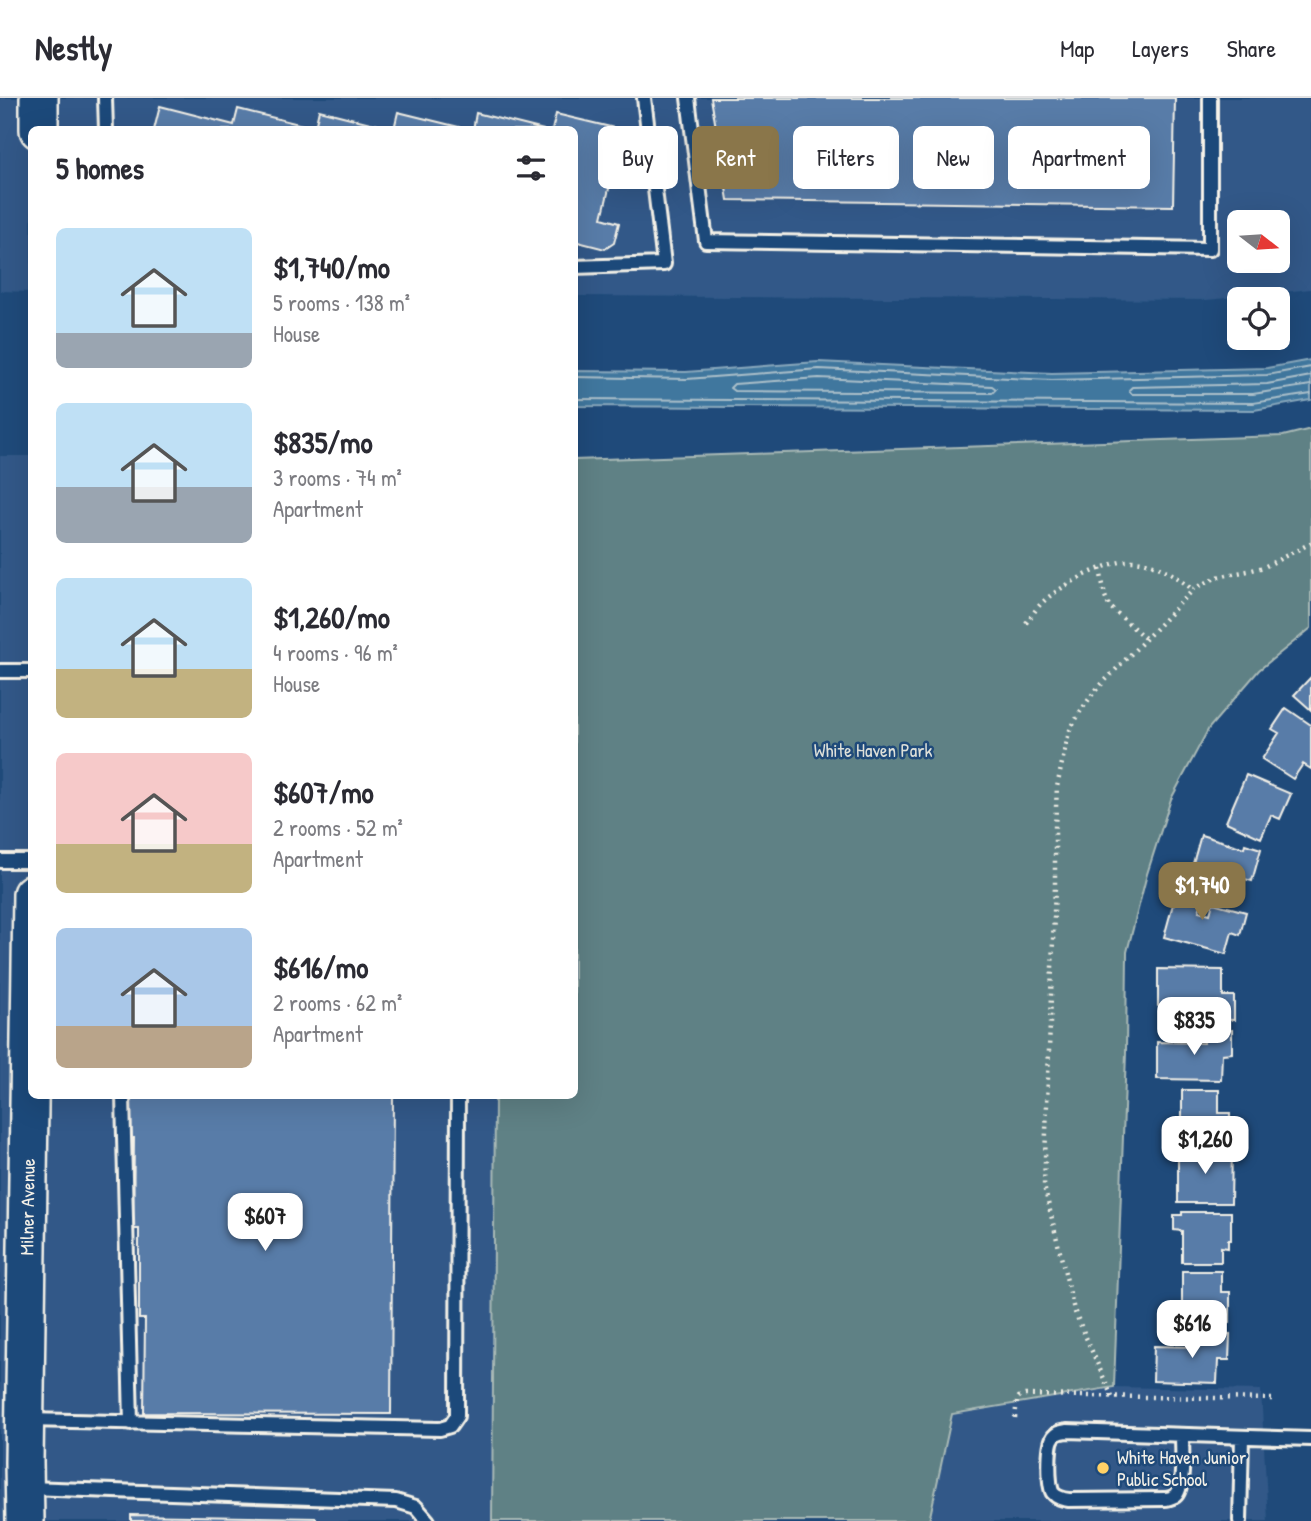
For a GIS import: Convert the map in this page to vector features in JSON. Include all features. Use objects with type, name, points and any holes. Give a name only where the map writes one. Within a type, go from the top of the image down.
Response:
[{"type":"main road","points":[[39,98],[39,126]]},
{"type":"main road","name":"Milner Avenue","points":[[24,1504],[30,1099]]},
{"type":"lane","points":[[105,98],[106,126]]},
{"type":"lane","points":[[578,267],[664,264],[644,98]]},
{"type":"lane","points":[[688,98],[706,241],[1210,249],[1210,98]]},
{"type":"lane","points":[[0,671],[28,671]]},
{"type":"lane","points":[[0,861],[28,861]]},
{"type":"lane","points":[[123,1099],[131,1423]]},
{"type":"lane","points":[[24,1420],[440,1429],[450,1426],[457,1416],[458,1099]]},
{"type":"lane","points":[[1182,1435],[1181,1483],[1174,1497],[1069,1500],[1052,1493],[1050,1447],[1054,1435],[1059,1432],[1067,1431],[1311,1439]]},
{"type":"lane","points":[[1240,1521],[1242,1437]]},
{"type":"lane","points":[[24,1504],[396,1502],[415,1507],[428,1521]]},
{"type":"path","points":[[1112,1397],[1074,1310],[1044,1186],[1056,803],[1069,732],[1094,692],[1193,590],[1217,576],[1264,566],[1311,543]]},
{"type":"path","points":[[1027,623],[1035,610],[1053,593],[1083,576],[1128,560],[1147,563],[1170,573],[1193,590]]},
{"type":"path","points":[[1100,569],[1109,606],[1146,639]]},
{"type":"path","points":[[1015,1419],[1017,1400],[1021,1395],[1274,1399]]},
{"type":"shaded area","points":[[0,98],[1311,98],[1311,289],[1290,291],[1290,287],[1227,287],[1227,298],[1207,300],[578,296],[578,126],[28,126],[28,292],[0,291]]},
{"type":"shaded area","points":[[0,456],[28,456],[28,1099],[495,1099],[492,1521],[0,1521]]},
{"type":"shaded area","name":"White Haven Junior Public School","points":[[1114,1387],[1261,1390],[1268,1521],[929,1521],[952,1414]]},
{"type":"green space","name":"White Haven Park","points":[[1311,429],[1311,628],[1259,670],[1209,728],[1171,799],[1147,874],[1127,952],[1114,1387],[952,1414],[929,1521],[492,1521],[495,1099],[578,1099],[578,460],[1283,436]]},
{"type":"water","points":[[1311,360],[1311,400],[1254,410],[578,406],[578,371],[686,372],[818,362],[1052,373],[1267,368]]},
{"type":"building","points":[[711,98],[1175,98],[1173,206],[728,200],[726,189],[779,189],[779,126],[716,126]]},
{"type":"building","points":[[160,106],[234,125],[238,109],[307,126],[155,126]]},
{"type":"building","points":[[319,110],[382,126],[315,126]]},
{"type":"building","points":[[398,112],[455,126],[395,126]]},
{"type":"building","points":[[476,113],[528,126],[474,126]]},
{"type":"building","points":[[556,114],[606,126],[598,126],[598,189],[609,189],[602,218],[619,223],[614,243],[605,249],[578,242],[578,126],[553,126]]},
{"type":"building","points":[[1311,677],[1311,710],[1294,695]]},
{"type":"building","points":[[1286,708],[1311,725],[1311,769],[1303,764],[1293,779],[1262,759],[1279,733],[1272,729]]},
{"type":"building","points":[[1246,775],[1291,794],[1280,819],[1271,815],[1261,838],[1226,822]]},
{"type":"building","points":[[1201,835],[1244,848],[1245,844],[1261,849],[1252,881],[1237,877],[1232,894],[1188,881]]},
{"type":"building","points":[[1176,883],[1205,893],[1199,911],[1210,914],[1213,903],[1246,912],[1240,935],[1232,932],[1226,954],[1164,937],[1177,896],[1173,895]]},
{"type":"building","points":[[1158,969],[1223,970],[1223,996],[1234,996],[1234,1020],[1204,1019],[1203,1004],[1158,1006]]},
{"type":"building","points":[[1204,1030],[1232,1030],[1232,1053],[1222,1054],[1221,1080],[1157,1079],[1157,1042],[1204,1043]]},
{"type":"building","points":[[1182,1090],[1219,1090],[1219,1113],[1230,1113],[1230,1141],[1182,1140]]},
{"type":"building","points":[[127,1099],[393,1099],[391,1414],[144,1413],[145,1319],[139,1319],[139,1229],[133,1229],[134,1138],[127,1138]]},
{"type":"building","points":[[1178,1149],[1232,1149],[1231,1203],[1178,1203]]},
{"type":"building","points":[[1182,1212],[1231,1212],[1231,1240],[1228,1240],[1228,1248],[1221,1247],[1221,1262],[1182,1262],[1182,1231],[1174,1230],[1174,1215],[1182,1215]]},
{"type":"building","points":[[1182,1271],[1221,1271],[1221,1292],[1230,1292],[1230,1323],[1200,1322],[1200,1310],[1182,1310]]},
{"type":"building","points":[[1200,1333],[1230,1334],[1229,1360],[1218,1360],[1217,1383],[1153,1381],[1154,1346],[1200,1347]]},
{"type":"building","points":[[131,1515],[316,1518],[316,1521],[131,1521]]},
{"type":"place","name":"White Haven Junior Public School","points":[[1103,1468]]}]
